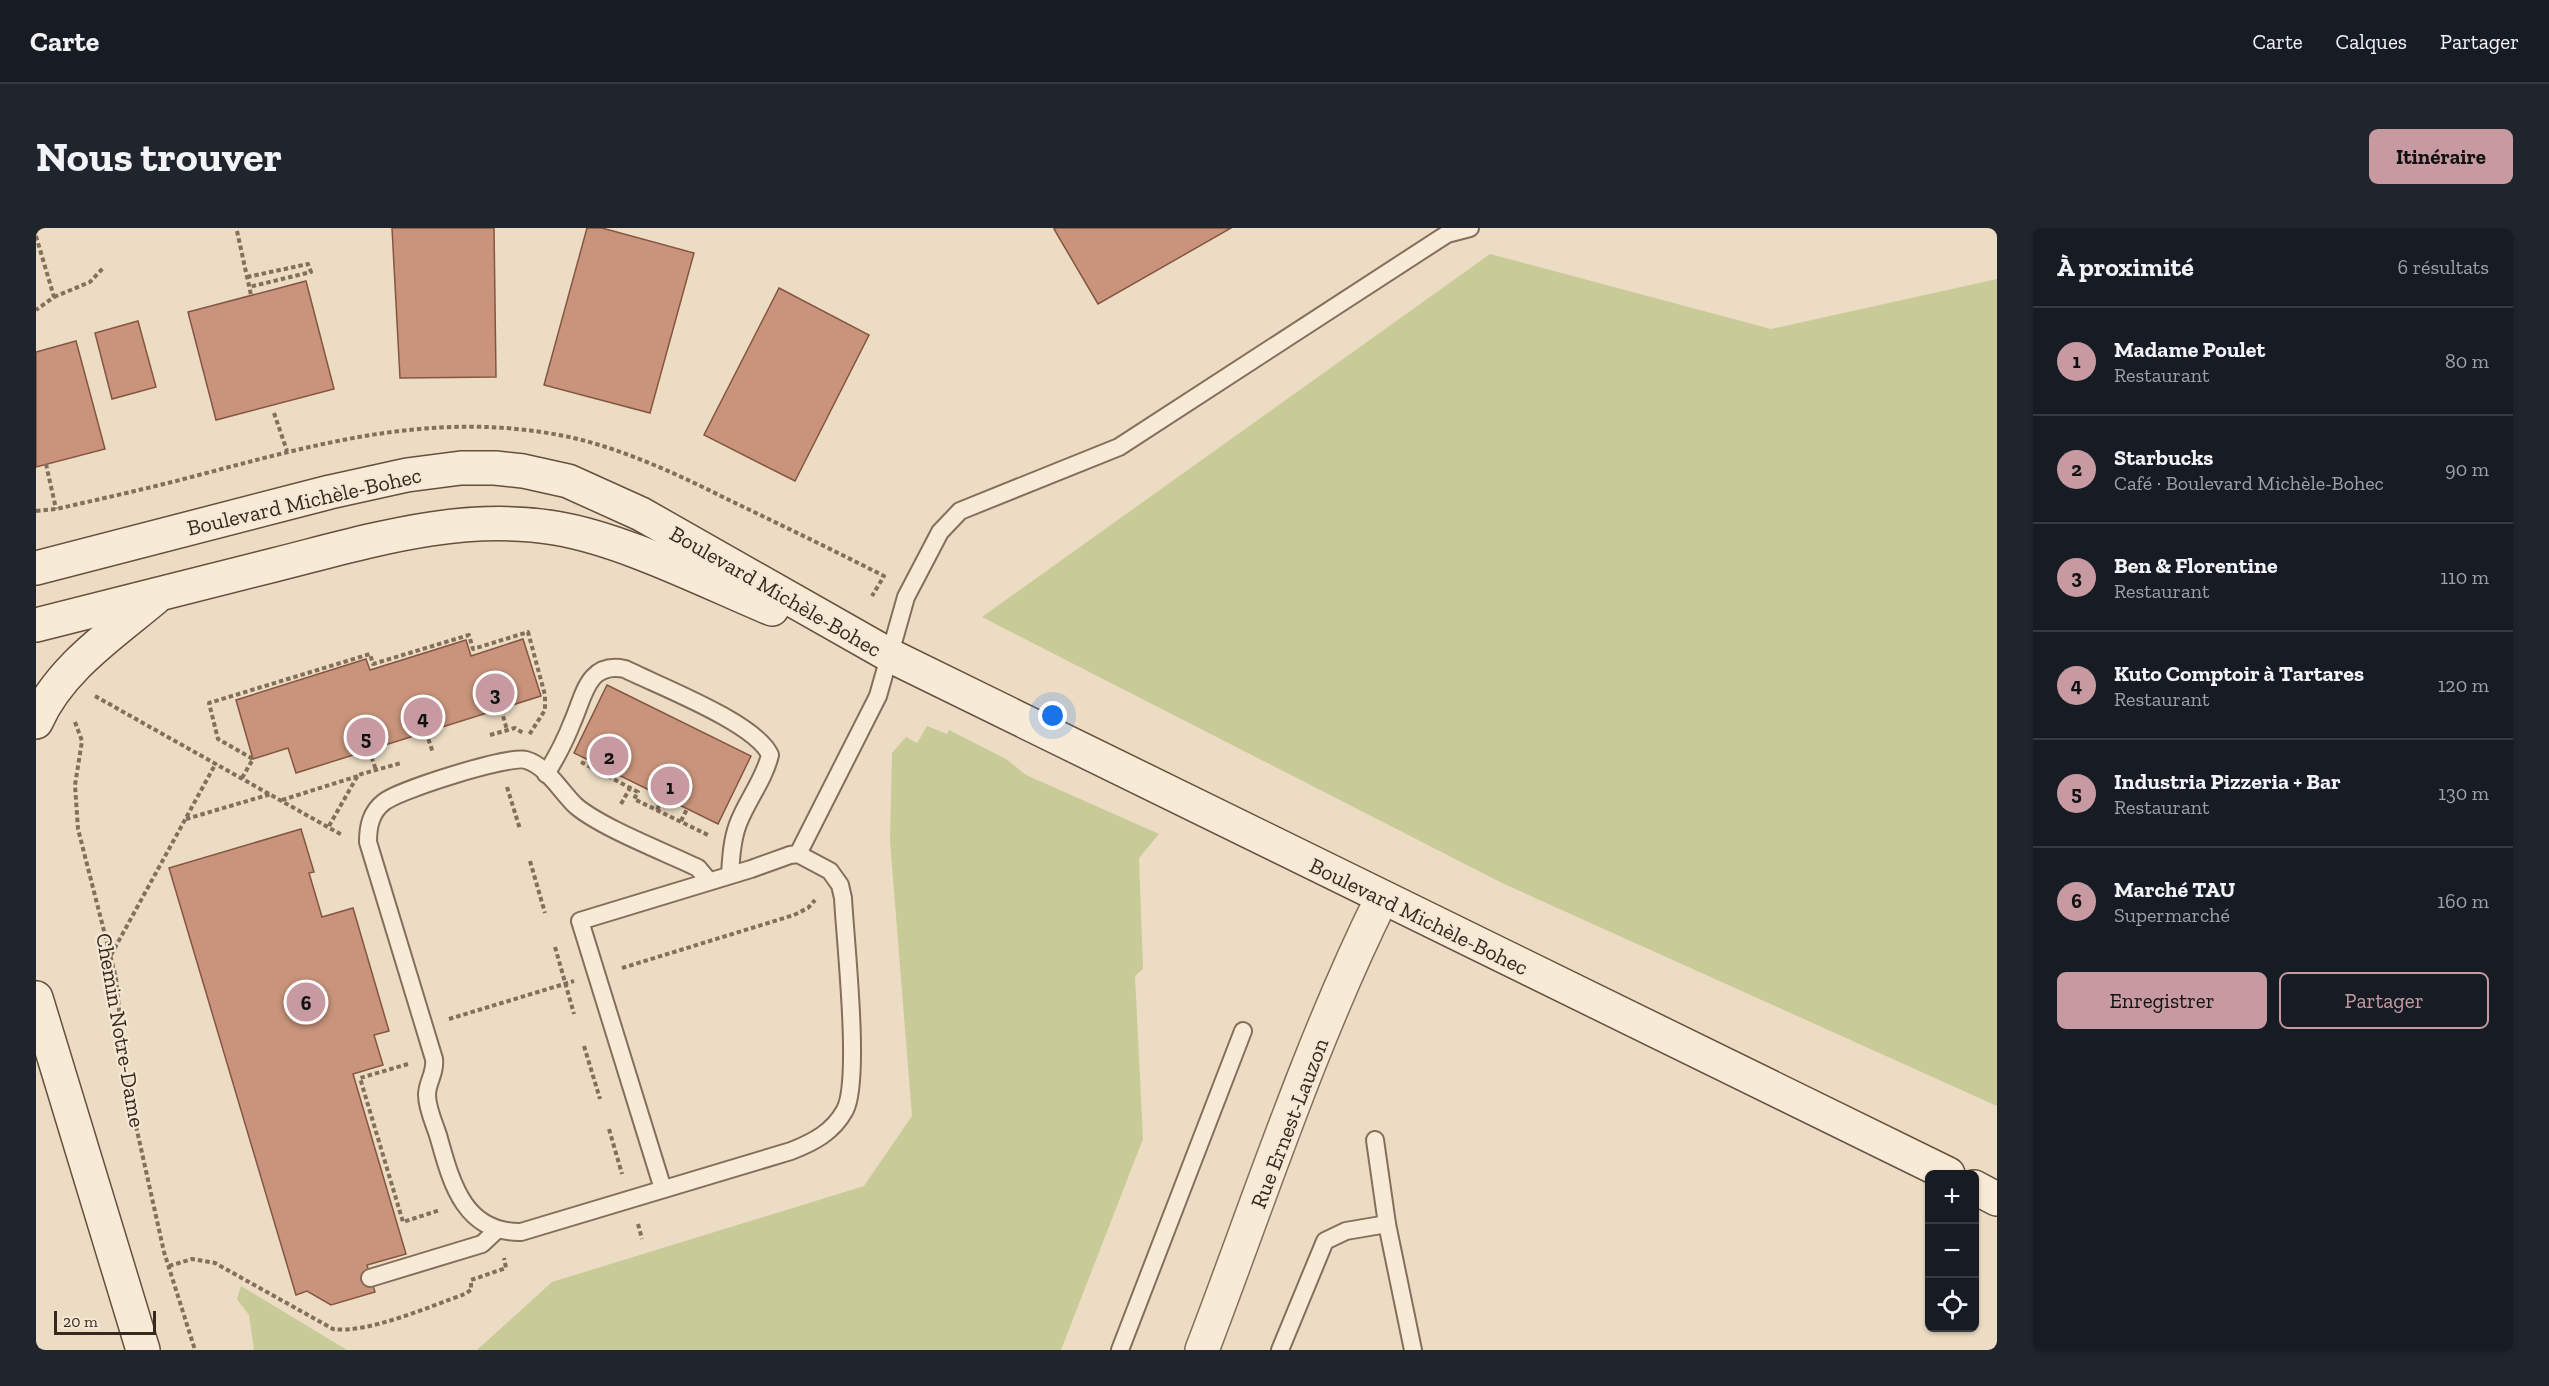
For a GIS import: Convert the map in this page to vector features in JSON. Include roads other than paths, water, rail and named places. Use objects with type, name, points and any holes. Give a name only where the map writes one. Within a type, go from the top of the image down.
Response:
[{"type":"street","name":"Boulevard Michèle-Bohec","points":[[36,568],[385,479],[461,468],[523,471],[568,481],[621,503],[891,656],[1940,1170]]},
{"type":"street","name":"Boulevard Michèle-Bohec","points":[[36,625],[419,530],[484,522],[534,525],[580,533],[626,549],[891,656]]},
{"type":"street","points":[[36,722],[54,692],[82,660],[161,593]]},
{"type":"street","name":"Rue Ernest-Lauzon","points":[[1202,1350],[1322,1036],[1382,898]]},
{"type":"street","points":[[36,998],[143,1350]]},
{"type":"street","points":[[1979,1189],[1997,1198]]},
{"type":"lane","points":[[798,854],[878,696],[891,656],[901,609],[923,560],[940,532],[960,511],[1119,447],[1447,234],[1470,228]]},
{"type":"lane","points":[[546,774],[573,721],[589,682],[604,669],[613,667],[625,669],[740,725],[761,740],[770,755],[762,777],[738,824],[731,853],[730,875]]},
{"type":"lane","points":[[663,1189],[580,921],[709,882],[783,856],[798,854],[835,876],[843,898],[852,1077],[846,1108],[836,1124],[809,1144],[663,1189],[521,1232],[497,1230],[469,1210],[458,1194],[449,1173],[427,1094],[435,1070],[434,1059],[368,842],[370,820],[382,803],[405,791],[515,759],[532,762],[578,808],[698,868],[709,882]]},
{"type":"lane","points":[[1120,1350],[1243,1031]]},
{"type":"lane","points":[[1375,1140],[1388,1224],[1413,1350]]},
{"type":"lane","points":[[1280,1350],[1325,1241],[1346,1231],[1388,1224]]},
{"type":"lane","points":[[370,1278],[482,1244],[497,1230]]},
{"type":"place","name":"Ben & Florentine","points":[[495,693]]},
{"type":"place","name":"Kuto Comptoir à Tartares","points":[[423,717]]},
{"type":"place","name":"Industria Pizzeria + Bar","points":[[366,737]]},
{"type":"place","name":"Starbucks","points":[[609,756]]},
{"type":"place","name":"Madame Poulet","points":[[670,786]]},
{"type":"place","name":"Marché TAU","points":[[306,1002]]}]
